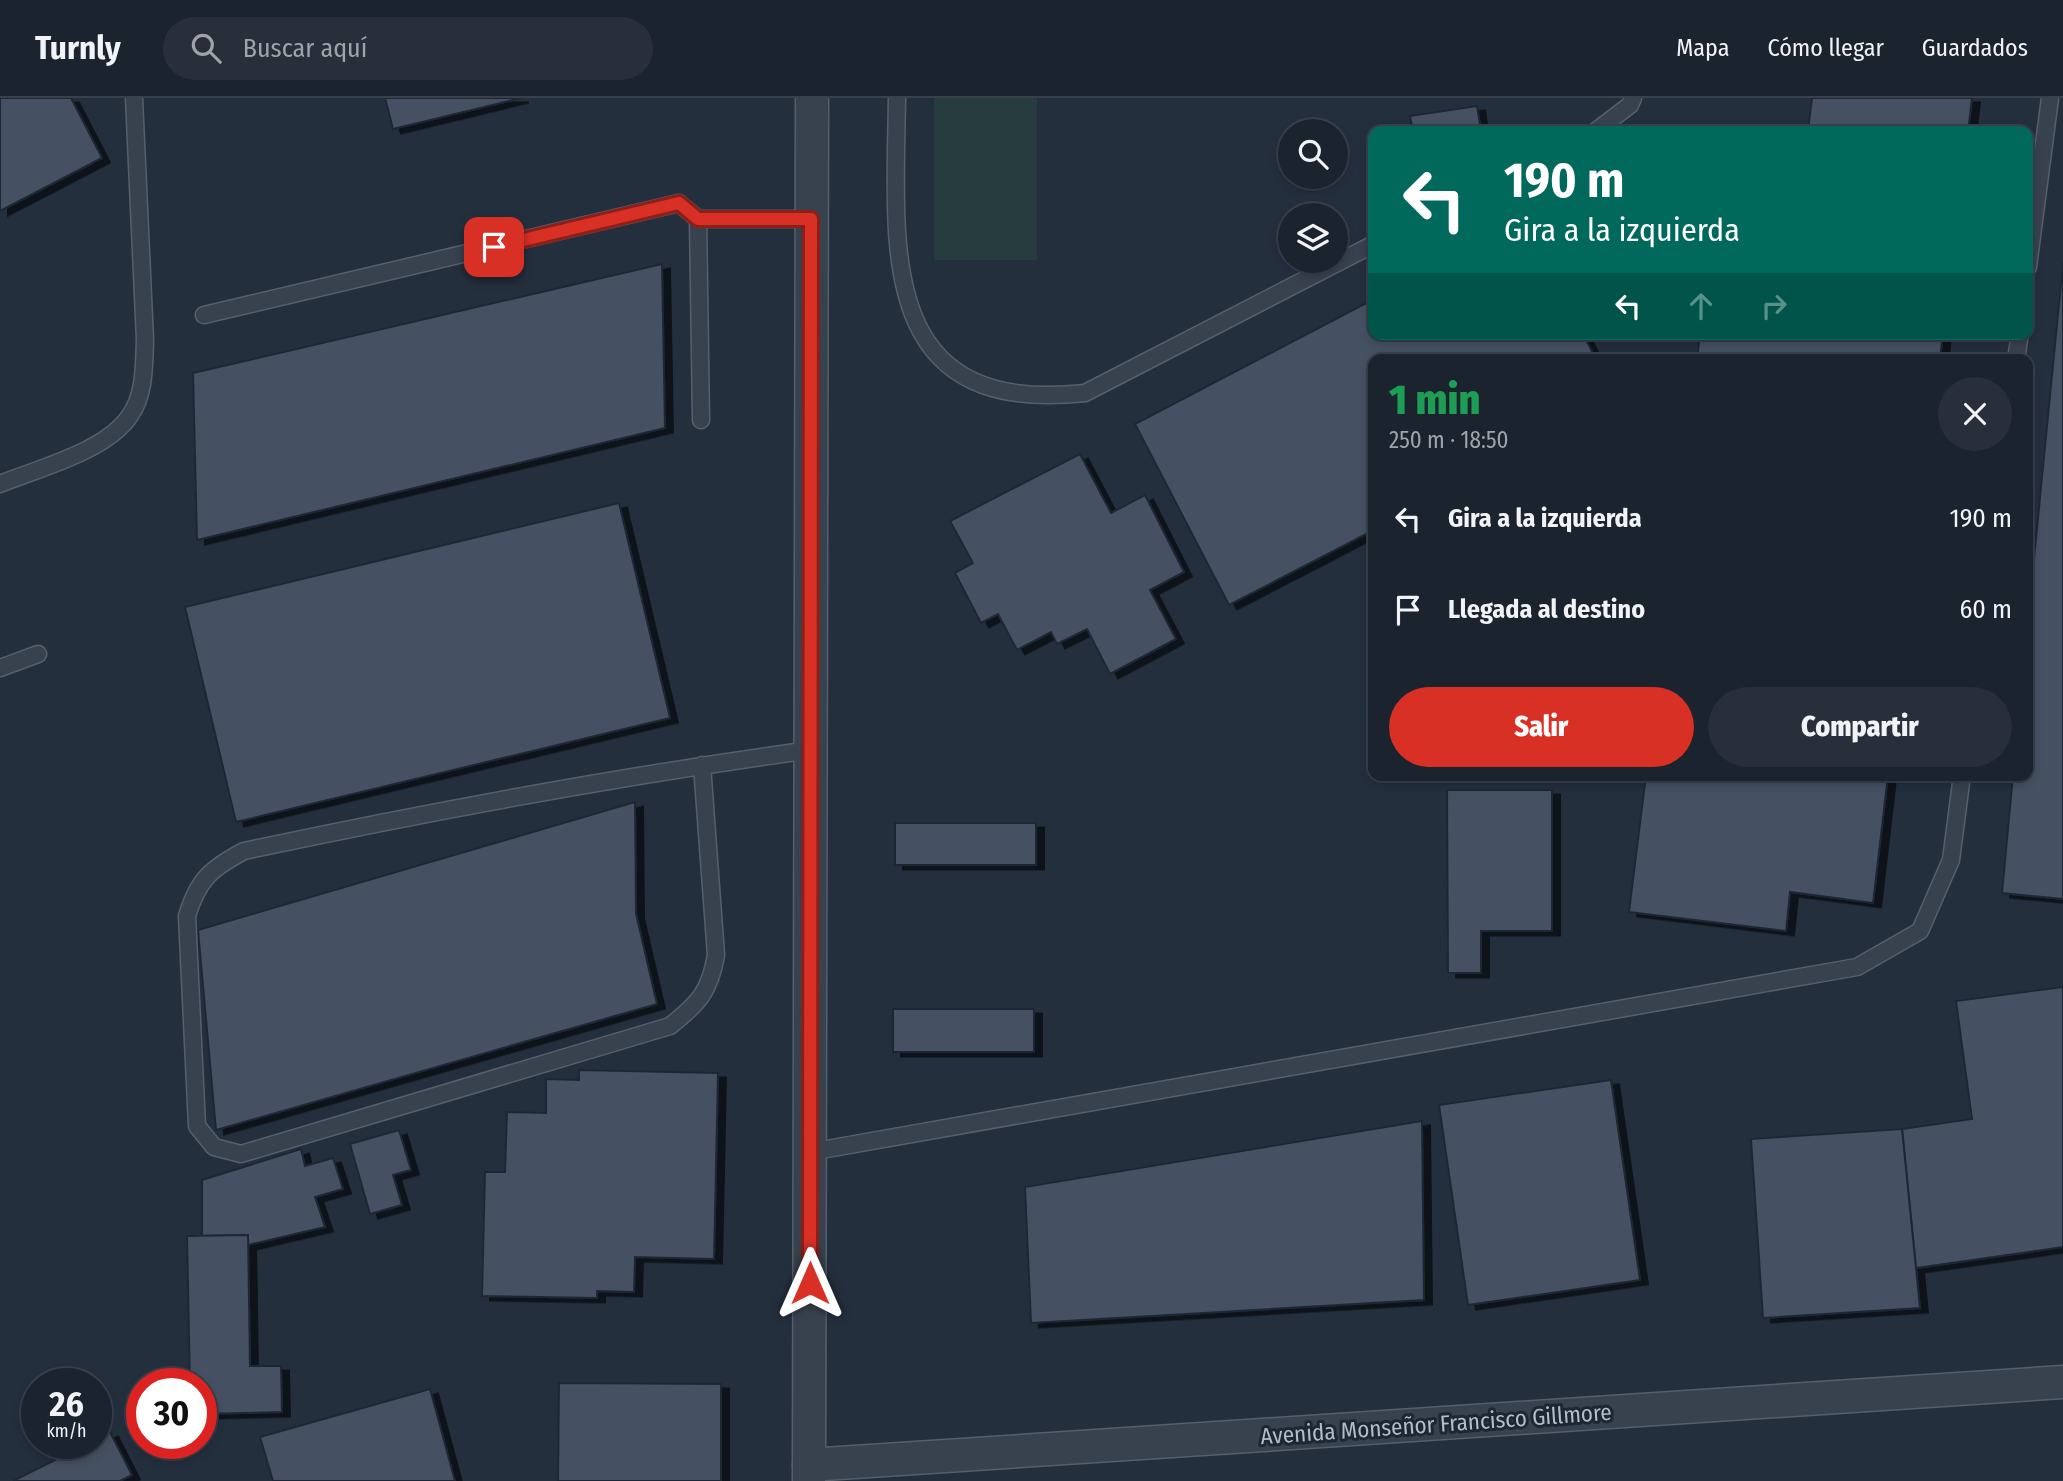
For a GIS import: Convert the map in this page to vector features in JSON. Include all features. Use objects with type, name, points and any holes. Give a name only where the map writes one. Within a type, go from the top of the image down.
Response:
[{"type":"street","points":[[809,1473],[812,98]]},
{"type":"street","name":"Avenida Monseñor Francisco Gillmore","points":[[809,1473],[2063,1382]]},
{"type":"lane","points":[[0,484],[98,445],[131,414],[144,380],[145,340],[134,98]]},
{"type":"lane","points":[[897,98],[895,223],[900,269],[909,310],[928,346],[958,372],[995,391],[1048,397],[1085,393],[1368,247]]},
{"type":"lane","points":[[1604,126],[1630,105],[1633,98]]},
{"type":"lane","points":[[2033,229],[2050,98]]},
{"type":"lane","points":[[204,315],[679,203],[698,219],[811,219]]},
{"type":"lane","points":[[698,219],[701,420]]},
{"type":"lane","points":[[0,668],[38,654]]},
{"type":"lane","points":[[702,765],[716,955],[712,980],[696,1005],[670,1026],[241,1154],[214,1147],[197,1126],[187,916],[195,889],[220,864],[244,851],[451,807],[702,765],[811,750]]},
{"type":"lane","points":[[810,1152],[1857,967],[1920,931],[1951,860],[1961,781]]},
{"type":"green space","points":[[934,98],[1037,98],[1037,260],[934,260]]},
{"type":"building","points":[[0,98],[71,98],[102,158],[0,211]]},
{"type":"building","points":[[385,98],[521,98],[393,129]]},
{"type":"building","points":[[1812,98],[1972,98],[1969,126],[1809,126]]},
{"type":"building","points":[[1477,106],[1480,126],[1412,126],[1410,116]]},
{"type":"building","points":[[2063,263],[2063,899],[2002,893],[2012,781],[2033,781],[2033,569]]},
{"type":"building","points":[[662,264],[665,428],[197,540],[193,373]]},
{"type":"building","points":[[1368,302],[1368,340],[1586,340],[1593,354],[1368,354],[1368,533],[1229,605],[1135,424]]},
{"type":"building","points":[[1699,340],[1942,340],[1941,354],[1698,354]]},
{"type":"building","points":[[1080,454],[1111,513],[1145,495],[1184,572],[1150,590],[1176,639],[1110,674],[1087,629],[1057,644],[1051,632],[1017,650],[998,614],[981,623],[955,573],[973,563],[950,521]]},
{"type":"building","points":[[619,503],[670,718],[236,822],[185,607]]},
{"type":"building","points":[[1645,781],[1887,781],[1873,903],[1790,892],[1786,931],[1629,912]]},
{"type":"building","points":[[1447,790],[1552,790],[1552,931],[1481,931],[1481,973],[1448,973]]},
{"type":"building","points":[[635,802],[636,914],[657,1004],[216,1130],[198,930]]},
{"type":"building","points":[[895,823],[1036,823],[1036,865],[895,865]]},
{"type":"building","points":[[2063,987],[2063,1247],[1916,1268],[1902,1129],[1972,1119],[1956,1001]]},
{"type":"building","points":[[893,1009],[1034,1009],[1034,1052],[893,1052]]},
{"type":"building","points":[[579,1070],[718,1073],[714,1259],[635,1257],[634,1292],[597,1291],[597,1298],[482,1296],[485,1172],[505,1172],[507,1112],[546,1113],[546,1079],[579,1080]]},
{"type":"building","points":[[1611,1080],[1640,1280],[1468,1305],[1439,1105]]},
{"type":"building","points":[[1422,1121],[1424,1300],[1031,1323],[1025,1187]]},
{"type":"building","points":[[1902,1129],[1920,1308],[1763,1318],[1751,1139]]},
{"type":"building","points":[[399,1130],[411,1170],[393,1175],[402,1205],[370,1214],[350,1144]]},
{"type":"building","points":[[301,1149],[305,1166],[333,1158],[343,1189],[315,1197],[325,1227],[248,1245],[248,1235],[202,1236],[202,1180]]},
{"type":"building","points":[[248,1235],[250,1366],[281,1366],[282,1412],[217,1414],[217,1368],[190,1368],[187,1236]]},
{"type":"building","points":[[559,1383],[721,1384],[721,1481],[558,1481]]},
{"type":"building","points":[[430,1389],[455,1481],[273,1481],[260,1437]]},
{"type":"building","points":[[112,1436],[132,1475],[120,1481],[13,1481],[57,1459],[112,1459]]},
{"type":"route","points":[[494,247],[679,203],[698,219],[811,219],[810,1283]]}]
